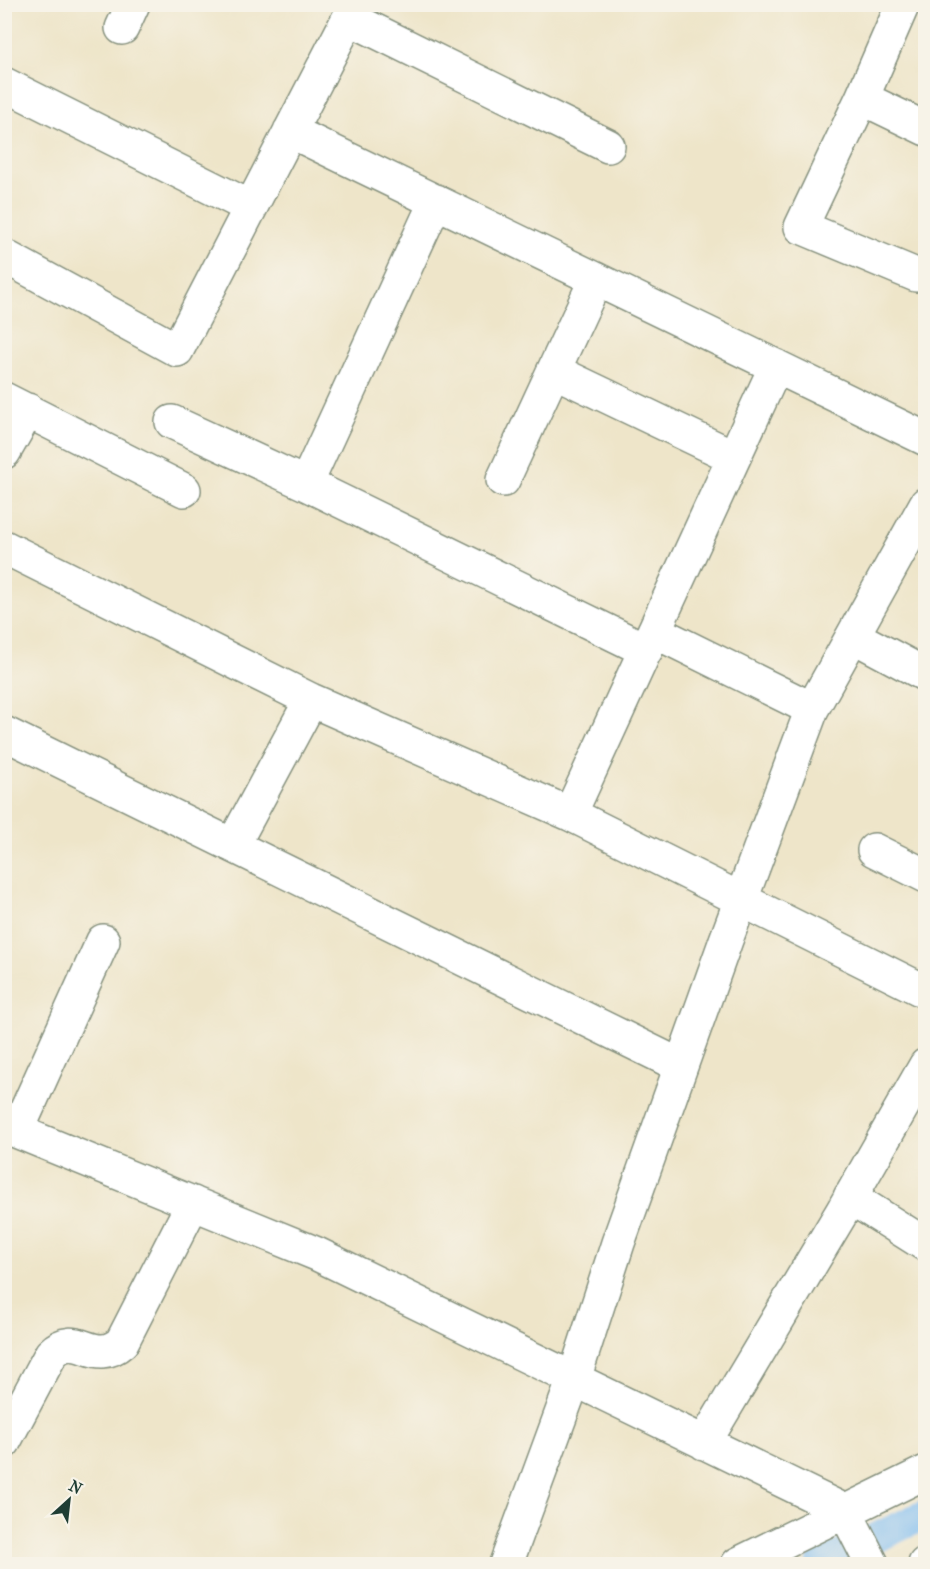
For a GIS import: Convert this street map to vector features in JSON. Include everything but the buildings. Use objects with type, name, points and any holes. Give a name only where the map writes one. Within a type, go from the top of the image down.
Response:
[{"type":"street","points":[[903,4],[862,98],[801,226],[916,275]]},
{"type":"street","points":[[4,256],[177,350],[352,11],[608,146]]},
{"type":"street","points":[[4,84],[250,207]]},
{"type":"street","points":[[862,98],[926,129]]},
{"type":"street","points":[[290,131],[926,439]]},
{"type":"street","points":[[306,484],[436,201]]},
{"type":"street","points":[[503,480],[596,279]]},
{"type":"street","points":[[570,814],[776,366]]},
{"type":"street","points":[[554,371],[734,457]]},
{"type":"street","points":[[4,452],[16,404],[184,490]]},
{"type":"street","points":[[172,422],[650,641],[812,709]]},
{"type":"street","points":[[506,1564],[574,1379],[618,1244],[681,1066],[812,709],[926,504]]},
{"type":"street","points":[[4,547],[311,700],[570,814],[926,992]]},
{"type":"street","points":[[853,636],[926,675]]},
{"type":"street","points":[[233,845],[311,700]]},
{"type":"street","points":[[4,733],[681,1066]]},
{"type":"street","points":[[874,850],[926,876]]},
{"type":"street","points":[[103,941],[11,1129],[317,1254],[704,1443],[848,1519],[872,1564]]},
{"type":"street","points":[[704,1443],[926,1065]]},
{"type":"street","points":[[850,1197],[926,1245]]},
{"type":"street","points":[[4,1442],[51,1354],[59,1346],[71,1344],[103,1353],[114,1349],[122,1342],[193,1203]]},
{"type":"street","points":[[738,1564],[848,1519],[926,1472]]},
{"type":"waterway","points":[[821,1564],[926,1514]]}]
